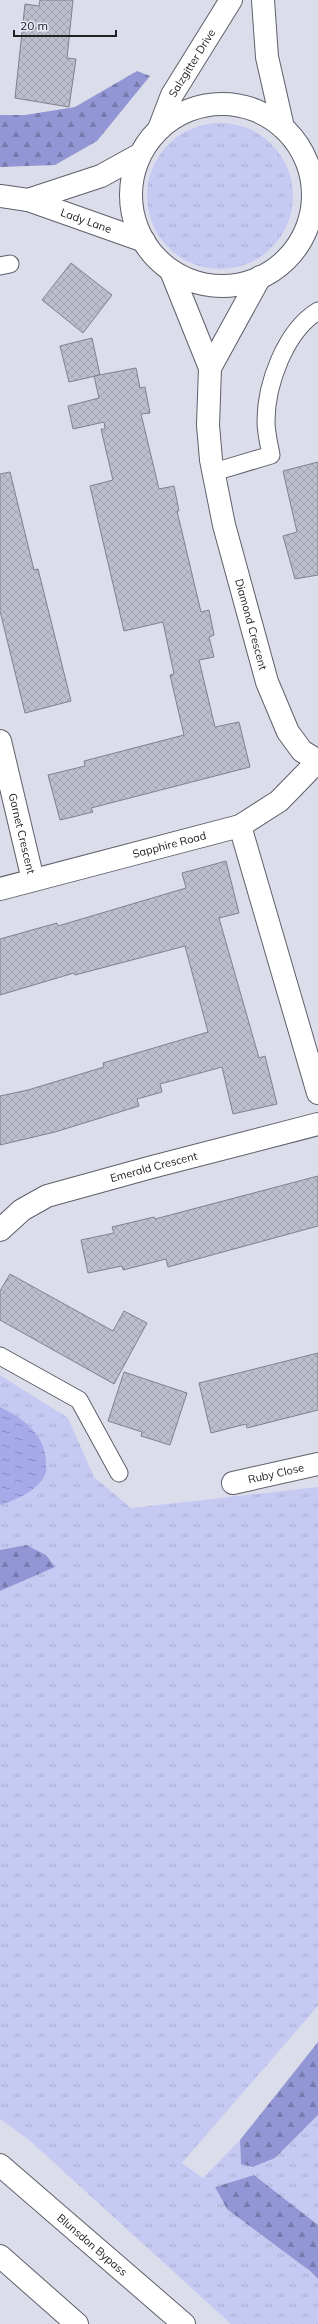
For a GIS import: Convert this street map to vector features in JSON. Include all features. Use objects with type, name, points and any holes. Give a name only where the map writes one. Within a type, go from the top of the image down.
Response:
[{"type":"main road","name":"Salzgitter Drive","points":[[159,129],[172,95],[231,0]]},
{"type":"main road","points":[[263,0],[267,57],[282,123]]},
{"type":"main road","name":"Lady Lane","points":[[224,105],[255,109],[282,123],[297,142],[314,172],[312,212],[305,235],[295,250],[278,266],[260,277],[218,284],[189,278],[171,271],[156,258],[144,240],[134,212],[131,189],[134,166],[139,154],[159,129],[184,114],[212,106],[224,105]]},
{"type":"main road","name":"Lady Lane","points":[[28,200],[101,176],[139,154]]},
{"type":"main road","name":"Lady Lane","points":[[0,196],[28,200],[144,240]]},
{"type":"main road","points":[[295,250],[318,245]]},
{"type":"main road","name":"Diamond Crescent","points":[[171,271],[210,368],[209,438],[224,525],[274,703],[302,751],[318,761]]},
{"type":"main road","name":"Diamond Crescent","points":[[210,368],[260,277]]},
{"type":"main road","name":"Garnet Crescent","points":[[0,741],[33,880]]},
{"type":"main road","name":"Sapphire Road","points":[[0,889],[240,826],[279,801],[318,761]]},
{"type":"main road","points":[[240,826],[318,1093]]},
{"type":"main road","name":"Emerald Crescent","points":[[0,1230],[22,1210],[47,1196],[152,1166],[318,1124]]},
{"type":"main road","name":"Ruby Close","points":[[233,1483],[318,1464]]},
{"type":"main road","name":"Blunsdon Bypass","points":[[0,2165],[184,2324]]},
{"type":"main road","points":[[0,2256],[77,2324]]},
{"type":"lane","points":[[214,472],[271,455],[266,421],[273,377],[292,338],[318,311]]},
{"type":"lane","points":[[0,1356],[79,1400],[119,1473]]},
{"type":"green space","points":[[137,71],[150,76],[97,141],[55,165],[0,167],[0,115],[25,115],[75,107]]},
{"type":"green space","points":[[213,123],[227,123],[241,126],[261,135],[272,144],[281,155],[290,175],[293,196],[290,217],[281,237],[272,248],[261,257],[241,266],[227,269],[213,269],[199,266],[179,257],[168,248],[159,237],[150,217],[147,203],[147,189],[150,175],[159,155],[168,144],[179,135],[199,126]]},
{"type":"green space","points":[[0,1375],[68,1418],[94,1477],[131,1508],[318,1487],[318,2006],[182,2163],[203,2178],[240,2140],[241,2163],[275,2158],[318,2115],[318,2225],[254,2175],[215,2187],[318,2279],[318,2324],[231,2324],[28,2139],[0,2119],[0,1591],[54,1566],[7,1549],[0,1550]]},
{"type":"green space","points":[[26,1545],[46,1555],[55,1567],[0,1591],[0,1550]]},
{"type":"green space","points":[[318,2042],[318,2115],[275,2158],[253,2167],[241,2164],[240,2140]]},
{"type":"green space","points":[[254,2175],[318,2225],[318,2279],[310,2271],[227,2209],[215,2187]]},
{"type":"water","points":[[0,1407],[9,1411],[25,1422],[38,1436],[45,1453],[46,1474],[37,1486],[26,1494],[0,1505]]},
{"type":"building","points":[[40,0],[73,0],[67,58],[76,59],[69,107],[15,98],[25,4],[39,6]]},
{"type":"building","points":[[71,263],[112,295],[83,333],[42,300]]},
{"type":"building","points":[[92,338],[100,375],[69,382],[60,346]]},
{"type":"building","points":[[136,368],[140,388],[145,387],[150,413],[141,414],[159,489],[174,486],[179,511],[177,511],[201,612],[209,610],[214,635],[209,637],[214,657],[199,660],[215,727],[239,722],[250,767],[91,808],[93,812],[60,820],[48,775],[85,766],[84,761],[184,735],[170,675],[174,674],[163,622],[124,631],[90,486],[113,480],[101,429],[105,429],[104,422],[73,429],[68,406],[99,398],[94,376]]},
{"type":"building","points":[[318,462],[318,575],[295,579],[283,536],[297,532],[283,471]]},
{"type":"building","points":[[10,472],[34,570],[38,569],[71,701],[25,713],[0,611],[0,474]]},
{"type":"building","points":[[226,861],[239,913],[219,918],[259,1058],[265,1056],[277,1104],[233,1114],[222,1067],[160,1084],[162,1092],[137,1099],[139,1106],[55,1132],[0,1145],[0,1096],[28,1090],[104,1067],[103,1063],[208,1032],[185,946],[75,975],[74,973],[0,995],[0,939],[57,923],[58,926],[186,888],[182,873]]},
{"type":"building","points":[[318,1176],[318,1226],[168,1267],[166,1259],[123,1270],[122,1266],[88,1273],[81,1240],[114,1233],[112,1227],[154,1217],[155,1219]]},
{"type":"building","points":[[10,1274],[113,1331],[124,1311],[147,1323],[114,1384],[0,1320],[0,1291]]},
{"type":"building","points":[[318,1353],[318,1410],[247,1428],[246,1424],[211,1433],[199,1383]]},
{"type":"building","points":[[124,1372],[187,1393],[170,1445],[141,1436],[142,1432],[108,1421]]}]
